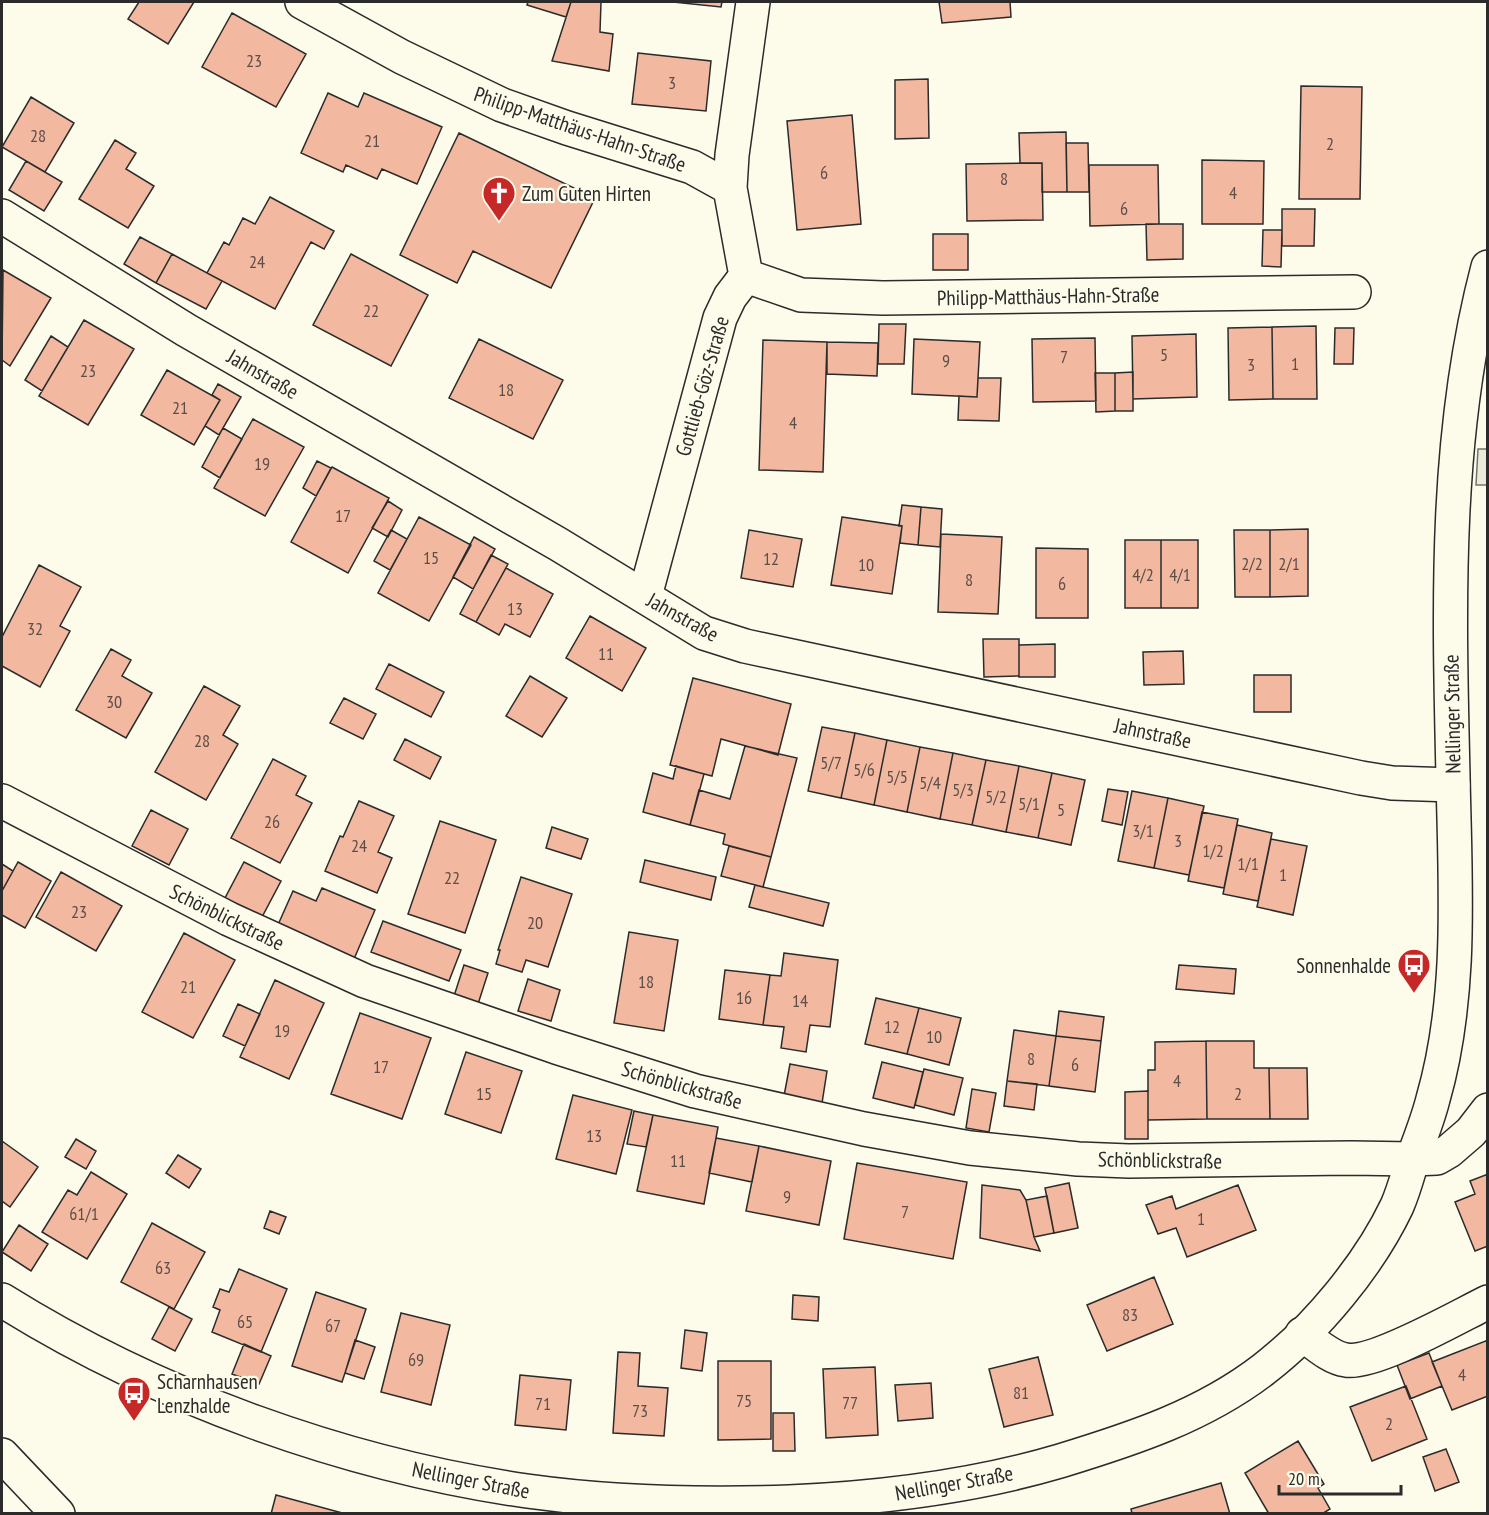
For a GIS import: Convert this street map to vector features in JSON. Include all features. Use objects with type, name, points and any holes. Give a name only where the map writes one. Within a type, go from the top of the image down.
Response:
[{"type":"street","name":"Philipp-Matthäus-Hahn-Straße","points":[[302,2],[402,57],[502,105],[692,167],[730,188]]},
{"type":"street","points":[[746,276],[730,188],[732,155],[753,2]]},
{"type":"street","name":"Jahnstraße","points":[[2,216],[186,330],[645,596],[704,633],[730,643],[1370,780],[1398,784],[1453,785]]},
{"type":"street","name":"Nellinger Straße","points":[[2,1300],[87,1349],[153,1381],[258,1422],[359,1455],[423,1472],[529,1491],[602,1499],[707,1503],[874,1497],[1013,1474],[1131,1438],[1203,1408],[1261,1372],[1302,1334],[1342,1290],[1371,1250],[1397,1204],[1436,1088],[1445,1045],[1450,1006],[1455,879],[1449,594],[1452,495],[1466,365],[1472,328],[1488,267]]},
{"type":"street","name":"Philipp-Matthäus-Hahn-Straße","points":[[746,276],[801,295],[849,297],[959,298],[1354,292]]},
{"type":"street","name":"Gottlieb-Göz-Straße","points":[[645,596],[720,318],[730,297],[746,276]]},
{"type":"street","name":"Schönblickstraße","points":[[2,801],[229,919],[365,981],[545,1043],[695,1091],[864,1129],[970,1148],[1028,1155],[1129,1161],[1413,1159]]},
{"type":"street","points":[[1413,1159],[1437,1158],[1449,1151],[1471,1132],[1488,1110]]},
{"type":"street","points":[[1302,1334],[1337,1357],[1348,1361],[1365,1359],[1488,1302]]},
{"type":"street","points":[[2,1455],[58,1514]]},
{"type":"shaded area","points":[[1478,449],[1487,449],[1487,485],[1476,485]]},
{"type":"building","points":[[139,2],[194,2],[168,44],[128,19]]},
{"type":"building","points":[[528,2],[571,2],[566,17],[527,5]]},
{"type":"building","points":[[571,2],[601,2],[600,32],[613,34],[609,71],[552,61]]},
{"type":"building","points":[[673,2],[722,2],[721,7]]},
{"type":"building","points":[[939,2],[1010,2],[1011,17],[942,23]]},
{"type":"building","points":[[232,13],[306,54],[276,107],[202,67]]},
{"type":"building","points":[[638,53],[711,61],[706,111],[632,104]]},
{"type":"building","points":[[928,79],[929,138],[895,139],[895,80]]},
{"type":"building","points":[[1301,86],[1362,87],[1360,199],[1299,199]]},
{"type":"building","points":[[328,93],[358,107],[364,93],[442,127],[417,184],[382,169],[377,179],[346,165],[343,172],[301,153]]},
{"type":"building","points":[[31,97],[74,123],[45,172],[2,147]]},
{"type":"building","points":[[852,115],[861,224],[797,230],[787,121]]},
{"type":"building","points":[[1066,132],[1067,192],[1042,192],[1042,163],[1020,163],[1019,133]]},
{"type":"building","name":"Zum Guten Hirten","points":[[459,133],[595,198],[551,288],[473,251],[457,283],[400,255]]},
{"type":"building","points":[[115,140],[136,153],[126,169],[154,186],[128,228],[79,199]]},
{"type":"building","points":[[1066,143],[1088,143],[1089,192],[1067,192]]},
{"type":"building","points":[[1202,160],[1264,161],[1263,224],[1202,224]]},
{"type":"building","points":[[26,161],[62,182],[44,211],[9,190]]},
{"type":"building","points":[[1042,163],[1043,220],[967,221],[966,164]]},
{"type":"building","points":[[1089,165],[1158,165],[1159,224],[1090,226]]},
{"type":"building","points":[[270,197],[334,231],[324,249],[311,242],[275,309],[207,273],[224,242],[229,245],[243,218],[255,224]]},
{"type":"building","points":[[1282,209],[1315,209],[1314,246],[1282,246]]},
{"type":"building","points":[[1146,224],[1183,224],[1183,259],[1147,260]]},
{"type":"building","points":[[1263,230],[1282,230],[1281,267],[1262,266]]},
{"type":"building","points":[[933,234],[968,234],[968,270],[933,270]]},
{"type":"building","points":[[140,237],[172,254],[156,283],[124,264]]},
{"type":"building","points":[[172,254],[222,281],[206,309],[156,283]]},
{"type":"building","points":[[351,254],[428,295],[391,366],[313,325]]},
{"type":"building","points":[[3,270],[51,298],[10,366],[2,360]]},
{"type":"building","points":[[84,320],[134,349],[88,425],[39,396]]},
{"type":"building","points":[[879,324],[906,324],[904,364],[878,364]]},
{"type":"building","points":[[1316,326],[1317,399],[1273,399],[1272,327]]},
{"type":"building","points":[[1272,327],[1273,399],[1229,400],[1228,328]]},
{"type":"building","points":[[1335,328],[1354,328],[1353,364],[1334,364]]},
{"type":"building","points":[[1196,334],[1197,397],[1133,399],[1132,336]]},
{"type":"building","points":[[51,336],[68,347],[42,391],[25,380]]},
{"type":"building","points":[[1095,338],[1096,401],[1033,402],[1032,339]]},
{"type":"building","points":[[479,339],[563,380],[533,439],[449,398]]},
{"type":"building","points":[[914,339],[980,342],[977,397],[912,394]]},
{"type":"building","points":[[763,340],[827,342],[823,472],[759,470]]},
{"type":"building","points":[[827,342],[878,343],[877,376],[827,374]]},
{"type":"building","points":[[167,370],[220,400],[194,445],[141,415]]},
{"type":"building","points":[[1133,372],[1133,411],[1115,411],[1115,373]]},
{"type":"building","points":[[1095,373],[1115,373],[1115,411],[1096,412]]},
{"type":"building","points":[[978,378],[1001,378],[999,421],[958,420],[959,396],[977,397]]},
{"type":"building","points":[[218,384],[241,397],[219,435],[205,426],[220,400],[212,395]]},
{"type":"building","points":[[253,419],[304,447],[265,516],[214,488]]},
{"type":"building","points":[[223,428],[242,439],[220,478],[202,467]]},
{"type":"building","points":[[317,461],[331,468],[316,496],[303,488]]},
{"type":"building","points":[[332,467],[389,498],[348,573],[291,542]]},
{"type":"building","points":[[388,501],[402,510],[388,537],[372,528]]},
{"type":"building","points":[[902,505],[921,507],[918,545],[900,543],[902,526],[899,526]]},
{"type":"building","points":[[921,507],[942,509],[940,547],[918,545]]},
{"type":"building","points":[[419,517],[471,545],[429,621],[378,593]]},
{"type":"building","points":[[842,517],[902,526],[892,594],[831,585]]},
{"type":"building","points":[[1308,529],[1308,596],[1270,597],[1270,530]]},
{"type":"building","points":[[391,530],[407,539],[390,570],[374,561]]},
{"type":"building","points":[[749,530],[802,539],[793,587],[741,578]]},
{"type":"building","points":[[1234,530],[1270,530],[1270,597],[1235,597]]},
{"type":"building","points":[[941,534],[1002,537],[998,614],[938,612]]},
{"type":"building","points":[[474,537],[495,549],[473,589],[453,577]]},
{"type":"building","points":[[1125,540],[1161,540],[1161,608],[1125,608]]},
{"type":"building","points":[[1161,540],[1198,540],[1198,608],[1161,608]]},
{"type":"building","points":[[1036,548],[1088,549],[1088,618],[1036,618]]},
{"type":"building","points":[[491,555],[508,564],[476,622],[460,614]]},
{"type":"building","points":[[39,565],[81,587],[60,626],[70,631],[40,687],[2,666],[2,637]]},
{"type":"building","points":[[506,568],[553,594],[530,637],[505,624],[499,635],[476,622]]},
{"type":"building","points":[[590,616],[646,648],[622,691],[566,658]]},
{"type":"building","points":[[983,639],[1019,639],[1019,676],[984,677]]},
{"type":"building","points":[[1055,644],[1055,677],[1019,677],[1019,645]]},
{"type":"building","points":[[111,649],[131,660],[122,676],[152,693],[126,738],[76,710]]},
{"type":"building","points":[[1183,651],[1184,684],[1144,685],[1143,652]]},
{"type":"building","points":[[389,664],[444,692],[431,717],[376,689]]},
{"type":"building","points":[[1254,675],[1291,675],[1291,712],[1254,712]]},
{"type":"building","points":[[530,676],[567,698],[542,737],[506,716]]},
{"type":"building","points":[[693,678],[791,704],[778,755],[721,739],[712,776],[670,765]]},
{"type":"building","points":[[204,686],[240,706],[223,735],[238,744],[206,800],[155,772]]},
{"type":"building","points":[[344,698],[376,714],[363,739],[330,723]]},
{"type":"building","points":[[822,727],[855,733],[841,798],[808,791]]},
{"type":"building","points":[[855,733],[887,740],[874,805],[841,798]]},
{"type":"building","points":[[405,739],[441,757],[430,779],[394,760]]},
{"type":"building","points":[[887,740],[920,747],[907,812],[874,805]]},
{"type":"building","points":[[745,746],[797,758],[771,857],[723,844],[725,834],[690,825],[699,790],[730,799]]},
{"type":"building","points":[[920,747],[953,753],[940,819],[907,812]]},
{"type":"building","points":[[953,753],[986,760],[972,825],[940,819]]},
{"type":"building","points":[[273,759],[306,776],[296,795],[312,803],[280,863],[231,838]]},
{"type":"building","points":[[986,760],[1019,766],[1006,832],[972,825]]},
{"type":"building","points":[[676,766],[704,774],[690,825],[643,812],[653,773],[673,779]]},
{"type":"building","points":[[1019,766],[1052,773],[1038,838],[1006,832]]},
{"type":"building","points":[[1052,773],[1085,780],[1071,845],[1038,838]]},
{"type":"building","points":[[1108,789],[1128,792],[1122,825],[1102,821]]},
{"type":"building","points":[[1132,791],[1168,798],[1154,868],[1118,861]]},
{"type":"building","points":[[1168,798],[1204,806],[1189,875],[1154,868]]},
{"type":"building","points":[[359,801],[394,816],[378,852],[392,858],[377,893],[325,871]]},
{"type":"building","points":[[151,810],[188,829],[169,865],[132,846]]},
{"type":"building","points":[[1202,812],[1238,819],[1224,888],[1188,881]]},
{"type":"building","points":[[440,821],[496,840],[465,933],[408,914]]},
{"type":"building","points":[[1237,825],[1272,833],[1258,901],[1223,894]]},
{"type":"building","points":[[552,827],[588,839],[581,859],[546,848]]},
{"type":"building","points":[[1271,839],[1307,846],[1293,915],[1257,907]]},
{"type":"building","points":[[729,846],[771,857],[763,887],[721,876]]},
{"type":"building","points":[[645,860],[716,877],[711,900],[640,882]]},
{"type":"building","points":[[18,862],[51,881],[25,928],[2,915],[2,891]]},
{"type":"building","points":[[244,862],[281,881],[262,917],[225,898]]},
{"type":"building","points":[[2,864],[13,871],[2,891]]},
{"type":"building","points":[[61,872],[122,906],[96,951],[36,917]]},
{"type":"building","points":[[521,877],[572,894],[548,967],[526,960],[522,972],[496,964],[500,950],[498,950]]},
{"type":"building","points":[[755,885],[829,903],[823,926],[749,907]]},
{"type":"building","points":[[322,888],[375,910],[354,959],[277,927],[293,891],[316,901]]},
{"type":"building","points":[[383,921],[461,950],[449,981],[371,952]]},
{"type":"building","points":[[629,932],[678,940],[664,1031],[614,1023]]},
{"type":"building","points":[[184,933],[235,960],[193,1038],[142,1012]]},
{"type":"building","points":[[784,953],[838,960],[830,1027],[810,1025],[806,1052],[781,1048],[784,1027],[763,1025],[770,975],[781,976]]},
{"type":"building","points":[[464,965],[488,973],[478,1004],[454,996]]},
{"type":"building","points":[[1179,965],[1236,969],[1234,994],[1176,989]]},
{"type":"building","points":[[725,970],[770,975],[763,1025],[719,1019]]},
{"type":"building","points":[[528,979],[560,990],[551,1021],[518,1011]]},
{"type":"building","points":[[275,980],[324,1003],[289,1079],[240,1057]]},
{"type":"building","points":[[876,998],[919,1008],[907,1054],[865,1044]]},
{"type":"building","points":[[238,1004],[260,1014],[245,1046],[223,1036]]},
{"type":"building","points":[[919,1008],[961,1018],[949,1065],[907,1054]]},
{"type":"building","points":[[1059,1011],[1104,1017],[1101,1041],[1056,1036]]},
{"type":"building","points":[[360,1013],[431,1038],[402,1119],[331,1094]]},
{"type":"building","points":[[1014,1030],[1056,1036],[1049,1086],[1007,1081]]},
{"type":"building","points":[[1056,1036],[1101,1041],[1095,1092],[1049,1086]]},
{"type":"building","points":[[1206,1041],[1254,1041],[1254,1068],[1269,1068],[1270,1119],[1207,1119]]},
{"type":"building","points":[[1206,1041],[1207,1119],[1148,1120],[1148,1070],[1155,1070],[1155,1042]]},
{"type":"building","points":[[466,1052],[522,1071],[501,1133],[445,1114]]},
{"type":"building","points":[[882,1062],[923,1072],[914,1108],[873,1098]]},
{"type":"building","points":[[790,1064],[827,1071],[822,1103],[784,1096]]},
{"type":"building","points":[[1269,1068],[1307,1068],[1308,1119],[1270,1119]]},
{"type":"building","points":[[924,1069],[963,1078],[954,1115],[915,1105]]},
{"type":"building","points":[[1007,1081],[1037,1084],[1034,1110],[1004,1106]]},
{"type":"building","points":[[972,1089],[996,1093],[989,1132],[966,1128]]},
{"type":"building","points":[[1148,1091],[1148,1139],[1125,1139],[1125,1092]]},
{"type":"building","points":[[573,1095],[632,1110],[616,1174],[556,1159]]},
{"type":"building","points":[[634,1111],[653,1115],[646,1147],[627,1144]]},
{"type":"building","points":[[653,1115],[718,1127],[704,1204],[637,1191]]},
{"type":"building","points":[[716,1138],[759,1146],[752,1182],[709,1173]]},
{"type":"building","points":[[76,1139],[96,1151],[86,1169],[65,1157]]},
{"type":"building","points":[[2,1141],[38,1167],[10,1207],[2,1201]]},
{"type":"building","points":[[759,1146],[831,1161],[819,1225],[746,1211]]},
{"type":"building","points":[[178,1155],[201,1169],[189,1188],[166,1173]]},
{"type":"building","points":[[857,1163],[967,1182],[953,1259],[844,1239]]},
{"type":"building","points":[[91,1172],[127,1194],[87,1259],[42,1232],[68,1190],[77,1195]]},
{"type":"building","points":[[1488,1174],[1488,1246],[1475,1251],[1455,1202],[1475,1194],[1470,1181]]},
{"type":"building","points":[[1069,1183],[1078,1228],[1054,1233],[1045,1188]]},
{"type":"building","points":[[982,1185],[1020,1190],[1026,1200],[1034,1237],[1040,1251],[980,1238]]},
{"type":"building","points":[[1238,1185],[1256,1230],[1187,1257],[1176,1228],[1158,1234],[1146,1205],[1172,1196],[1176,1209]]},
{"type":"building","points":[[1047,1196],[1054,1233],[1034,1237],[1026,1200]]},
{"type":"building","points":[[270,1211],[286,1217],[279,1234],[264,1228]]},
{"type":"building","points":[[152,1223],[205,1252],[174,1309],[121,1282]]},
{"type":"building","points":[[19,1225],[48,1244],[31,1271],[2,1252]]},
{"type":"building","points":[[239,1269],[287,1289],[261,1352],[212,1332],[220,1310],[213,1307],[220,1289],[229,1292]]},
{"type":"building","points":[[1154,1277],[1173,1324],[1107,1351],[1087,1305]]},
{"type":"building","points":[[316,1292],[366,1309],[342,1382],[292,1366]]},
{"type":"building","points":[[793,1295],[819,1297],[818,1321],[792,1319]]},
{"type":"building","points":[[169,1307],[192,1319],[175,1351],[152,1339]]},
{"type":"building","points":[[401,1313],[450,1325],[431,1405],[381,1392]]},
{"type":"building","points":[[685,1330],[707,1333],[702,1371],[681,1368]]},
{"type":"building","points":[[355,1340],[375,1347],[364,1379],[345,1373]]},
{"type":"building","points":[[1488,1340],[1488,1396],[1452,1410],[1432,1362]]},
{"type":"building","points":[[244,1344],[271,1356],[259,1384],[232,1374]]},
{"type":"building","points":[[618,1352],[640,1353],[638,1386],[668,1388],[664,1436],[613,1433]]},
{"type":"building","points":[[1429,1353],[1442,1386],[1410,1399],[1397,1365]]},
{"type":"building","points":[[1038,1357],[1053,1415],[1004,1427],[989,1369]]},
{"type":"building","points":[[718,1361],[771,1361],[771,1439],[718,1440]]},
{"type":"building","points":[[875,1367],[878,1435],[826,1438],[823,1369]]},
{"type":"building","points":[[520,1375],[571,1380],[566,1430],[515,1425]]},
{"type":"building","points":[[931,1383],[933,1418],[898,1421],[895,1385]]},
{"type":"building","points":[[1406,1386],[1427,1439],[1372,1461],[1350,1407]]},
{"type":"building","points":[[773,1413],[794,1413],[795,1451],[773,1451]]},
{"type":"building","points":[[1298,1441],[1324,1484],[1318,1488],[1330,1509],[1322,1514],[1269,1514],[1245,1473]]},
{"type":"building","points":[[1446,1449],[1459,1482],[1435,1491],[1423,1457]]},
{"type":"building","points":[[1221,1483],[1230,1514],[1132,1514],[1131,1509]]},
{"type":"building","points":[[276,1495],[346,1514],[271,1514]]},
{"type":"place","name":"Zum Guten Hirten","points":[[499,222]]},
{"type":"place","name":"Sonnenhalde","points":[[1414,994]]},
{"type":"place","name":"Scharnhausen Lenzhalde","points":[[134,1422]]}]
